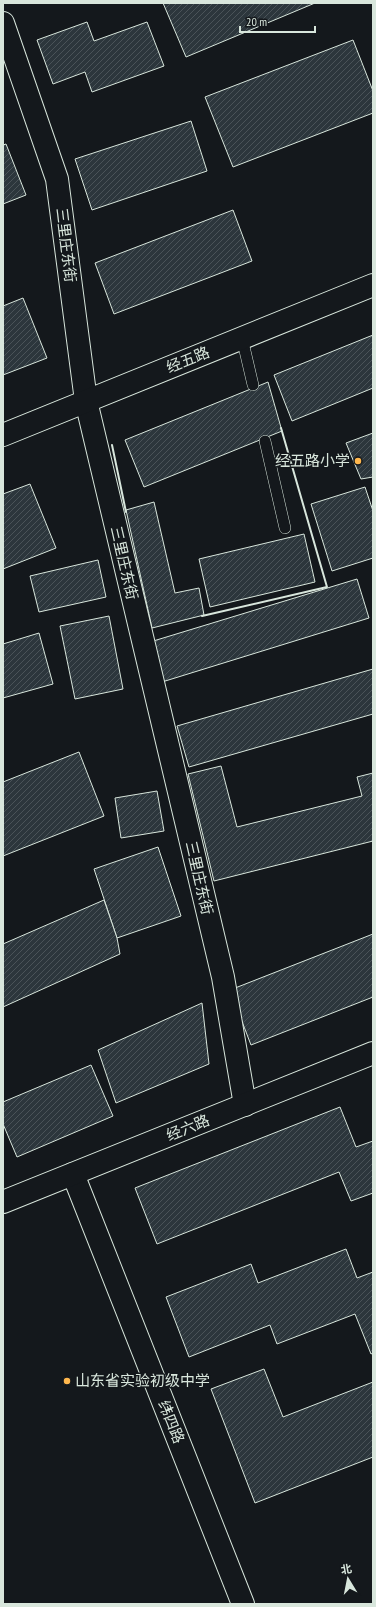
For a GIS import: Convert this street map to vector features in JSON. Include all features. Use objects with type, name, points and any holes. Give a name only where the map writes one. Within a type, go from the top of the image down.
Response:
[{"type":"street","name":"三里庄东街","points":[[3,23],[57,179],[86,401],[223,977],[245,1106]]},
{"type":"street","name":"经五路","points":[[3,435],[373,285]]},
{"type":"street","name":"经六路","points":[[3,1202],[245,1106],[373,1053]]},
{"type":"street","name":"纬四路","points":[[72,1174],[243,1604]]},
{"type":"lane","points":[[242,338],[253,385]]},
{"type":"lane","points":[[265,441],[285,528]]},
{"type":"building","points":[[163,3],[315,3],[186,57]]},
{"type":"building","points":[[87,22],[94,41],[147,22],[164,66],[92,92],[85,72],[53,84],[37,40]]},
{"type":"building","points":[[353,40],[373,91],[373,113],[233,167],[205,97]]},
{"type":"building","points":[[191,121],[207,171],[92,210],[75,159]]},
{"type":"building","points":[[6,144],[26,195],[3,204],[3,145]]},
{"type":"building","points":[[233,210],[252,261],[114,314],[95,263]]},
{"type":"building","points":[[23,298],[47,358],[3,375],[3,306]]},
{"type":"building","points":[[373,335],[373,388],[292,421],[274,375]]},
{"type":"building","points":[[268,382],[282,431],[144,487],[125,440]]},
{"type":"building","points":[[373,433],[373,477],[361,479],[346,443]]},
{"type":"building","points":[[30,484],[56,548],[3,569],[3,494]]},
{"type":"building","points":[[365,487],[373,511],[373,558],[332,571],[311,504]]},
{"type":"building","points":[[154,502],[175,593],[199,588],[204,615],[152,628],[126,510]]},
{"type":"building","points":[[304,534],[315,582],[210,607],[199,559]]},
{"type":"building","points":[[98,560],[106,597],[39,612],[30,576]]},
{"type":"building","points":[[357,579],[369,618],[162,682],[150,642]]},
{"type":"building","points":[[109,616],[123,689],[75,699],[60,626]]},
{"type":"building","points":[[39,633],[53,684],[3,698],[3,644]]},
{"type":"building","points":[[373,669],[373,714],[189,767],[177,726]]},
{"type":"building","points":[[79,752],[104,816],[3,856],[3,782]]},
{"type":"building","points":[[221,766],[237,827],[362,796],[357,777],[373,773],[373,841],[214,881],[188,774]]},
{"type":"building","points":[[157,791],[164,831],[121,838],[115,798]]},
{"type":"building","points":[[158,847],[181,916],[117,938],[94,869]]},
{"type":"building","points":[[104,900],[117,938],[120,954],[3,1007],[3,944]]},
{"type":"building","points":[[373,934],[373,997],[251,1045],[230,990]]},
{"type":"building","points":[[202,1003],[209,1064],[116,1103],[98,1050]]},
{"type":"building","points":[[91,1065],[113,1116],[17,1157],[3,1124],[3,1102]]},
{"type":"building","points":[[340,1107],[356,1147],[373,1141],[373,1193],[351,1201],[339,1172],[157,1244],[135,1188]]},
{"type":"building","points":[[346,1249],[357,1278],[373,1272],[373,1353],[371,1354],[355,1314],[277,1344],[270,1325],[189,1357],[166,1297],[251,1264],[258,1283]]},
{"type":"building","points":[[264,1369],[283,1417],[373,1382],[373,1457],[255,1503],[211,1389]]},
{"type":"wall","points":[[202,616],[327,587],[281,428]]},
{"type":"wall","points":[[112,445],[126,512]]},
{"type":"place","name":"经五路小学","points":[[358,461]]},
{"type":"place","name":"山东省实验初级中学","points":[[67,1381]]}]
